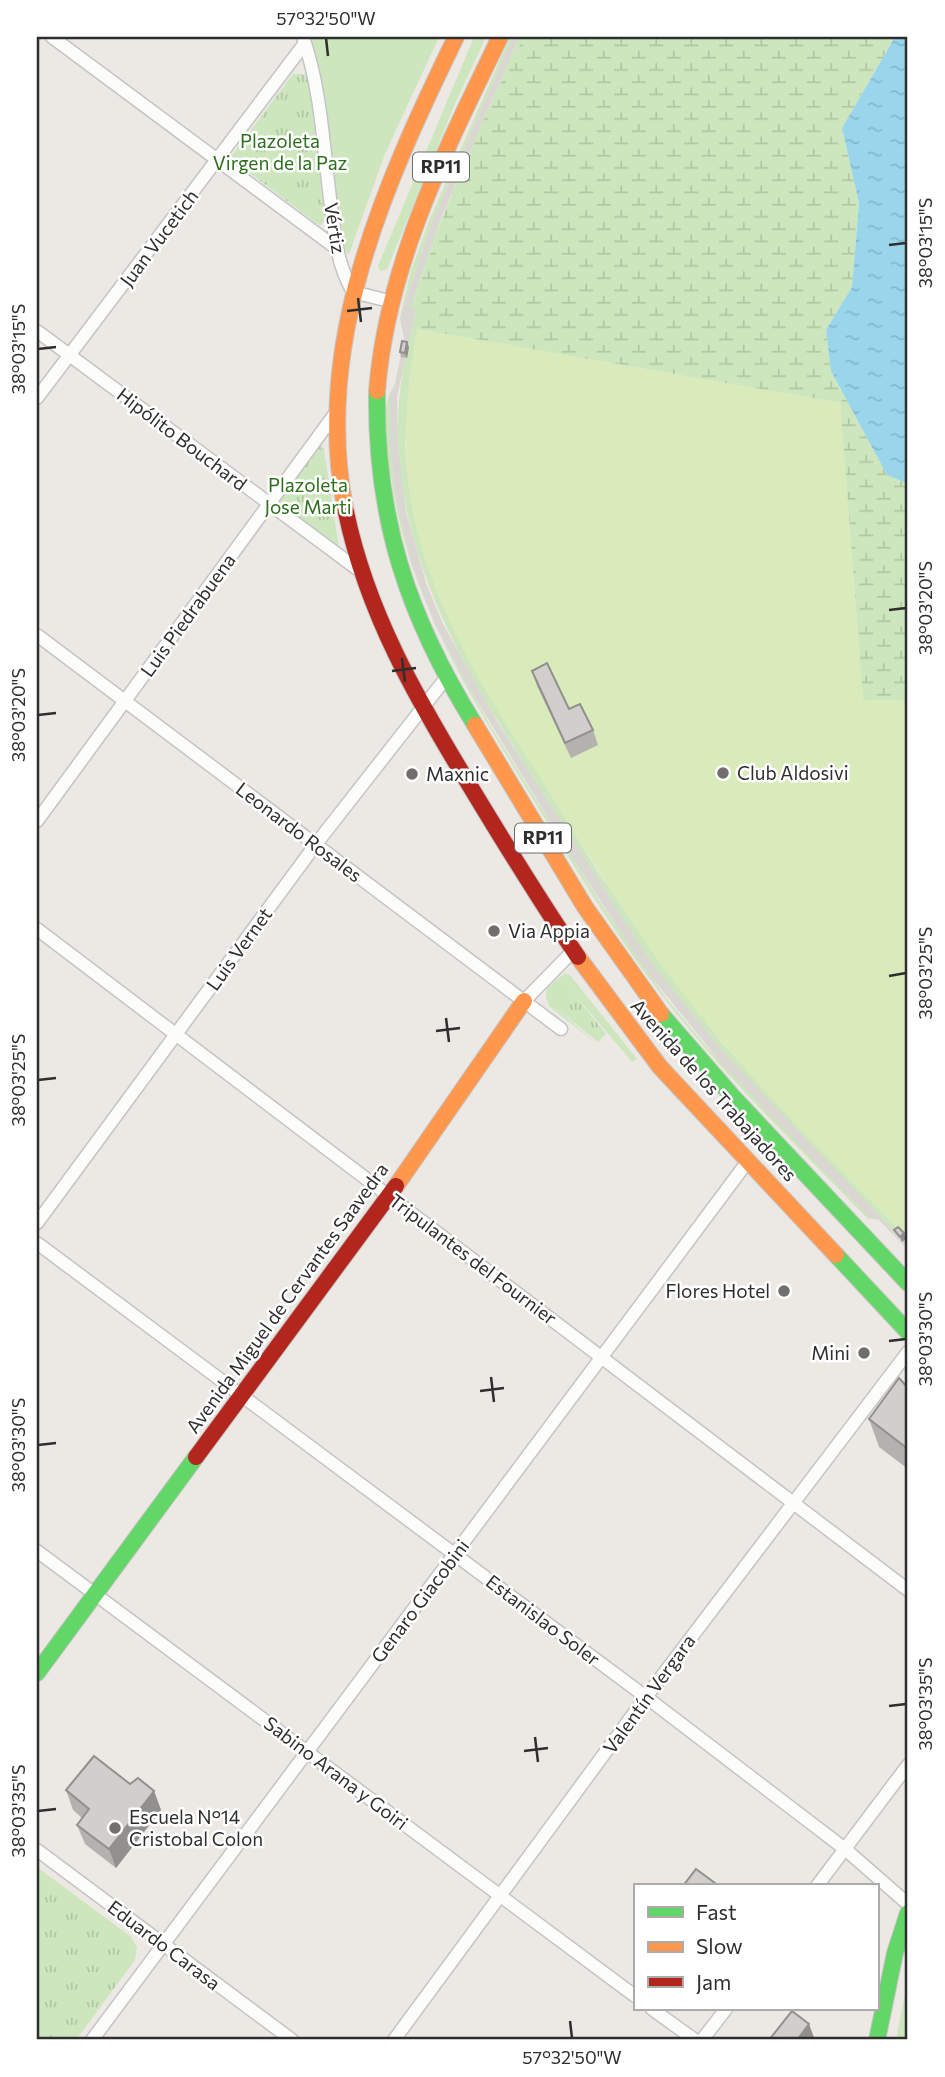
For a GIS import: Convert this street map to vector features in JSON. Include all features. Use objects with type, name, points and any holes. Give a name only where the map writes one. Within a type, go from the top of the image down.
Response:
[{"type":"main road","name":"Avenida de los Trabajadores","points":[[456,37],[387,194],[353,292],[342,359],[339,408],[344,489],[360,572],[387,638],[422,706],[573,951],[625,1025],[908,1332]]},
{"type":"main road","name":"Avenida de los Trabajadores","points":[[500,37],[435,180],[389,301],[377,397],[376,433],[384,508],[402,580],[446,678],[567,877],[624,964],[676,1032],[908,1283]]},
{"type":"main road","name":"Avenida Miguel de Cervantes Saavedra","points":[[37,1673],[388,1196],[524,1001]]},
{"type":"main road","points":[[877,2040],[895,1953],[908,1913]]},
{"type":"street","points":[[51,37],[336,248]]},
{"type":"street","name":"Juan Vucetich","points":[[37,398],[304,40]]},
{"type":"street","name":"Vértiz","points":[[304,40],[316,85],[336,248],[344,276],[353,292]]},
{"type":"street","points":[[353,292],[389,301]]},
{"type":"street","name":"Hipólito Bouchard","points":[[37,331],[360,572]]},
{"type":"street","name":"Luis Piedrabuena","points":[[37,821],[339,408]]},
{"type":"street","name":"Leonardo Rosales","points":[[37,635],[561,1029]]},
{"type":"street","name":"Luis Vernet","points":[[37,1223],[316,844],[446,678]]},
{"type":"street","name":"Tripulantes del Fournier","points":[[37,929],[908,1590]]},
{"type":"street","name":"Avenida Miguel de Cervantes Saavedra","points":[[524,1001],[573,951]]},
{"type":"street","name":"Genaro Giacobini","points":[[92,2040],[748,1161]]},
{"type":"street","name":"Estanislao Soler","points":[[37,1243],[646,1697],[845,1849],[908,1904]]},
{"type":"street","name":"Valentín Vergara","points":[[394,2040],[646,1697],[908,1352]]},
{"type":"street","name":"Sabino Arana y Goiri","points":[[37,1551],[634,1995]]},
{"type":"street","points":[[819,1884],[908,1765]]},
{"type":"street","name":"Eduardo Carasa","points":[[37,1850],[292,2040]]},
{"type":"street","points":[[653,2010],[695,2040]]},
{"type":"street","points":[[702,2040],[725,2010]]},
{"type":"green space","points":[[311,37],[439,37],[385,154],[349,254],[343,250],[323,86]]},
{"type":"green space","points":[[474,37],[486,37],[455,104],[387,269],[380,271],[378,266]]},
{"type":"green space","points":[[510,37],[513,37],[432,222],[400,318],[410,274],[429,221]]},
{"type":"green space","points":[[519,37],[524,37],[507,69],[485,117]]},
{"type":"green space","points":[[524,37],[895,37],[842,128],[859,203],[852,287],[826,330],[831,371],[887,475],[908,484],[908,700],[863,700],[840,403],[417,329],[421,310],[413,307],[436,238],[476,135]]},
{"type":"green space","name":"Plazoleta Virgen de la Paz","points":[[293,74],[304,74],[309,83],[326,219],[320,226],[230,158]]},
{"type":"green space","points":[[485,117],[456,184],[476,135]]},
{"type":"green space","points":[[456,184],[413,306],[421,310],[405,444],[416,525],[465,653],[597,870],[661,964],[723,1044],[908,1239],[908,1246],[758,1092],[653,967],[595,881],[481,692],[444,622],[416,548],[406,509],[398,427],[403,369],[416,311],[410,308],[427,252]]},
{"type":"green space","name":"Club Aldosivi","points":[[417,329],[840,403],[863,700],[908,700],[908,1239],[767,1094],[674,981],[585,849],[468,659],[452,627],[426,561],[411,501],[406,427]]},
{"type":"green space","points":[[390,393],[390,447],[395,493],[410,560],[399,519],[388,458],[386,410]]},
{"type":"green space","name":"Plazoleta Jose Marti","points":[[320,442],[324,450],[339,548],[278,500]]},
{"type":"green space","points":[[439,633],[491,727],[600,902],[666,998],[705,1045],[869,1220],[738,1084],[664,998],[590,891],[522,781],[479,709]]},
{"type":"green space","points":[[565,973],[570,975],[637,1059],[632,1062],[570,989],[556,1008],[596,1043],[550,1007],[546,998],[547,988]]},
{"type":"green space","points":[[570,989],[606,1034],[598,1042],[556,1008],[559,993]]},
{"type":"green space","points":[[37,1867],[130,1936],[137,1947],[135,1960],[76,2040],[37,2040]]},
{"type":"green space","points":[[908,1977],[908,2040],[896,2040]]},
{"type":"shaded area","points":[[513,37],[519,37],[438,225],[410,308],[416,310],[397,397],[398,447],[406,512],[426,583],[443,624],[498,723],[652,964],[724,1053],[908,1246],[908,1250],[879,1220],[869,1218],[722,1064],[644,968],[570,854],[468,686],[436,627],[411,563],[395,493],[390,447],[390,393],[395,384],[404,339],[400,318],[432,222]]},
{"type":"water","points":[[895,37],[908,37],[908,484],[887,475],[831,371],[826,330],[852,287],[859,203],[842,128]]},
{"type":"building","points":[[402,341],[407,342],[405,353],[400,352]]},
{"type":"building","points":[[547,663],[569,709],[580,704],[593,730],[565,743],[532,671]]},
{"type":"building","points":[[898,1227],[904,1233],[900,1237],[894,1230]]},
{"type":"building","points":[[899,1378],[908,1388],[908,1449],[869,1419]]},
{"type":"building","points":[[94,1756],[130,1784],[138,1778],[154,1791],[109,1849],[77,1825],[89,1809],[66,1790]]},
{"type":"building","points":[[696,1869],[716,1884],[685,1884]]},
{"type":"building","points":[[792,2011],[809,2024],[797,2040],[769,2040]]},
{"type":"traffic: fast","points":[[377,391],[382,482],[400,566],[431,645],[475,725]]},
{"type":"traffic: fast","points":[[661,1014],[733,1097],[908,1283]]},
{"type":"traffic: fast","points":[[836,1255],[908,1332]]},
{"type":"traffic: fast","points":[[37,1673],[196,1457]]},
{"type":"traffic: fast","points":[[877,2040],[895,1953],[908,1913]]},
{"type":"traffic: slow","points":[[346,512],[338,450],[338,388],[347,327],[361,267],[381,208],[404,149],[456,37]]},
{"type":"traffic: slow","points":[[377,391],[383,344],[406,253],[440,166],[500,37]]},
{"type":"traffic: slow","points":[[475,725],[585,907],[661,1014]]},
{"type":"traffic: slow","points":[[578,957],[660,1067],[836,1255]]},
{"type":"traffic: slow","points":[[396,1186],[524,1001]]},
{"type":"traffic: jam","points":[[346,512],[355,549],[380,620],[413,688],[496,829],[578,957]]},
{"type":"traffic: jam","points":[[196,1457],[396,1186]]},
{"type":"place","name":"Club Aldosivi","points":[[723,773]]},
{"type":"place","name":"Maxnic","points":[[412,774]]},
{"type":"place","name":"Via Appia","points":[[494,931]]},
{"type":"place","name":"Flores Hotel","points":[[784,1291]]},
{"type":"place","name":"Mini","points":[[864,1353]]},
{"type":"place","name":"Escuela N°14 Cristobal Colon","points":[[115,1828]]}]
